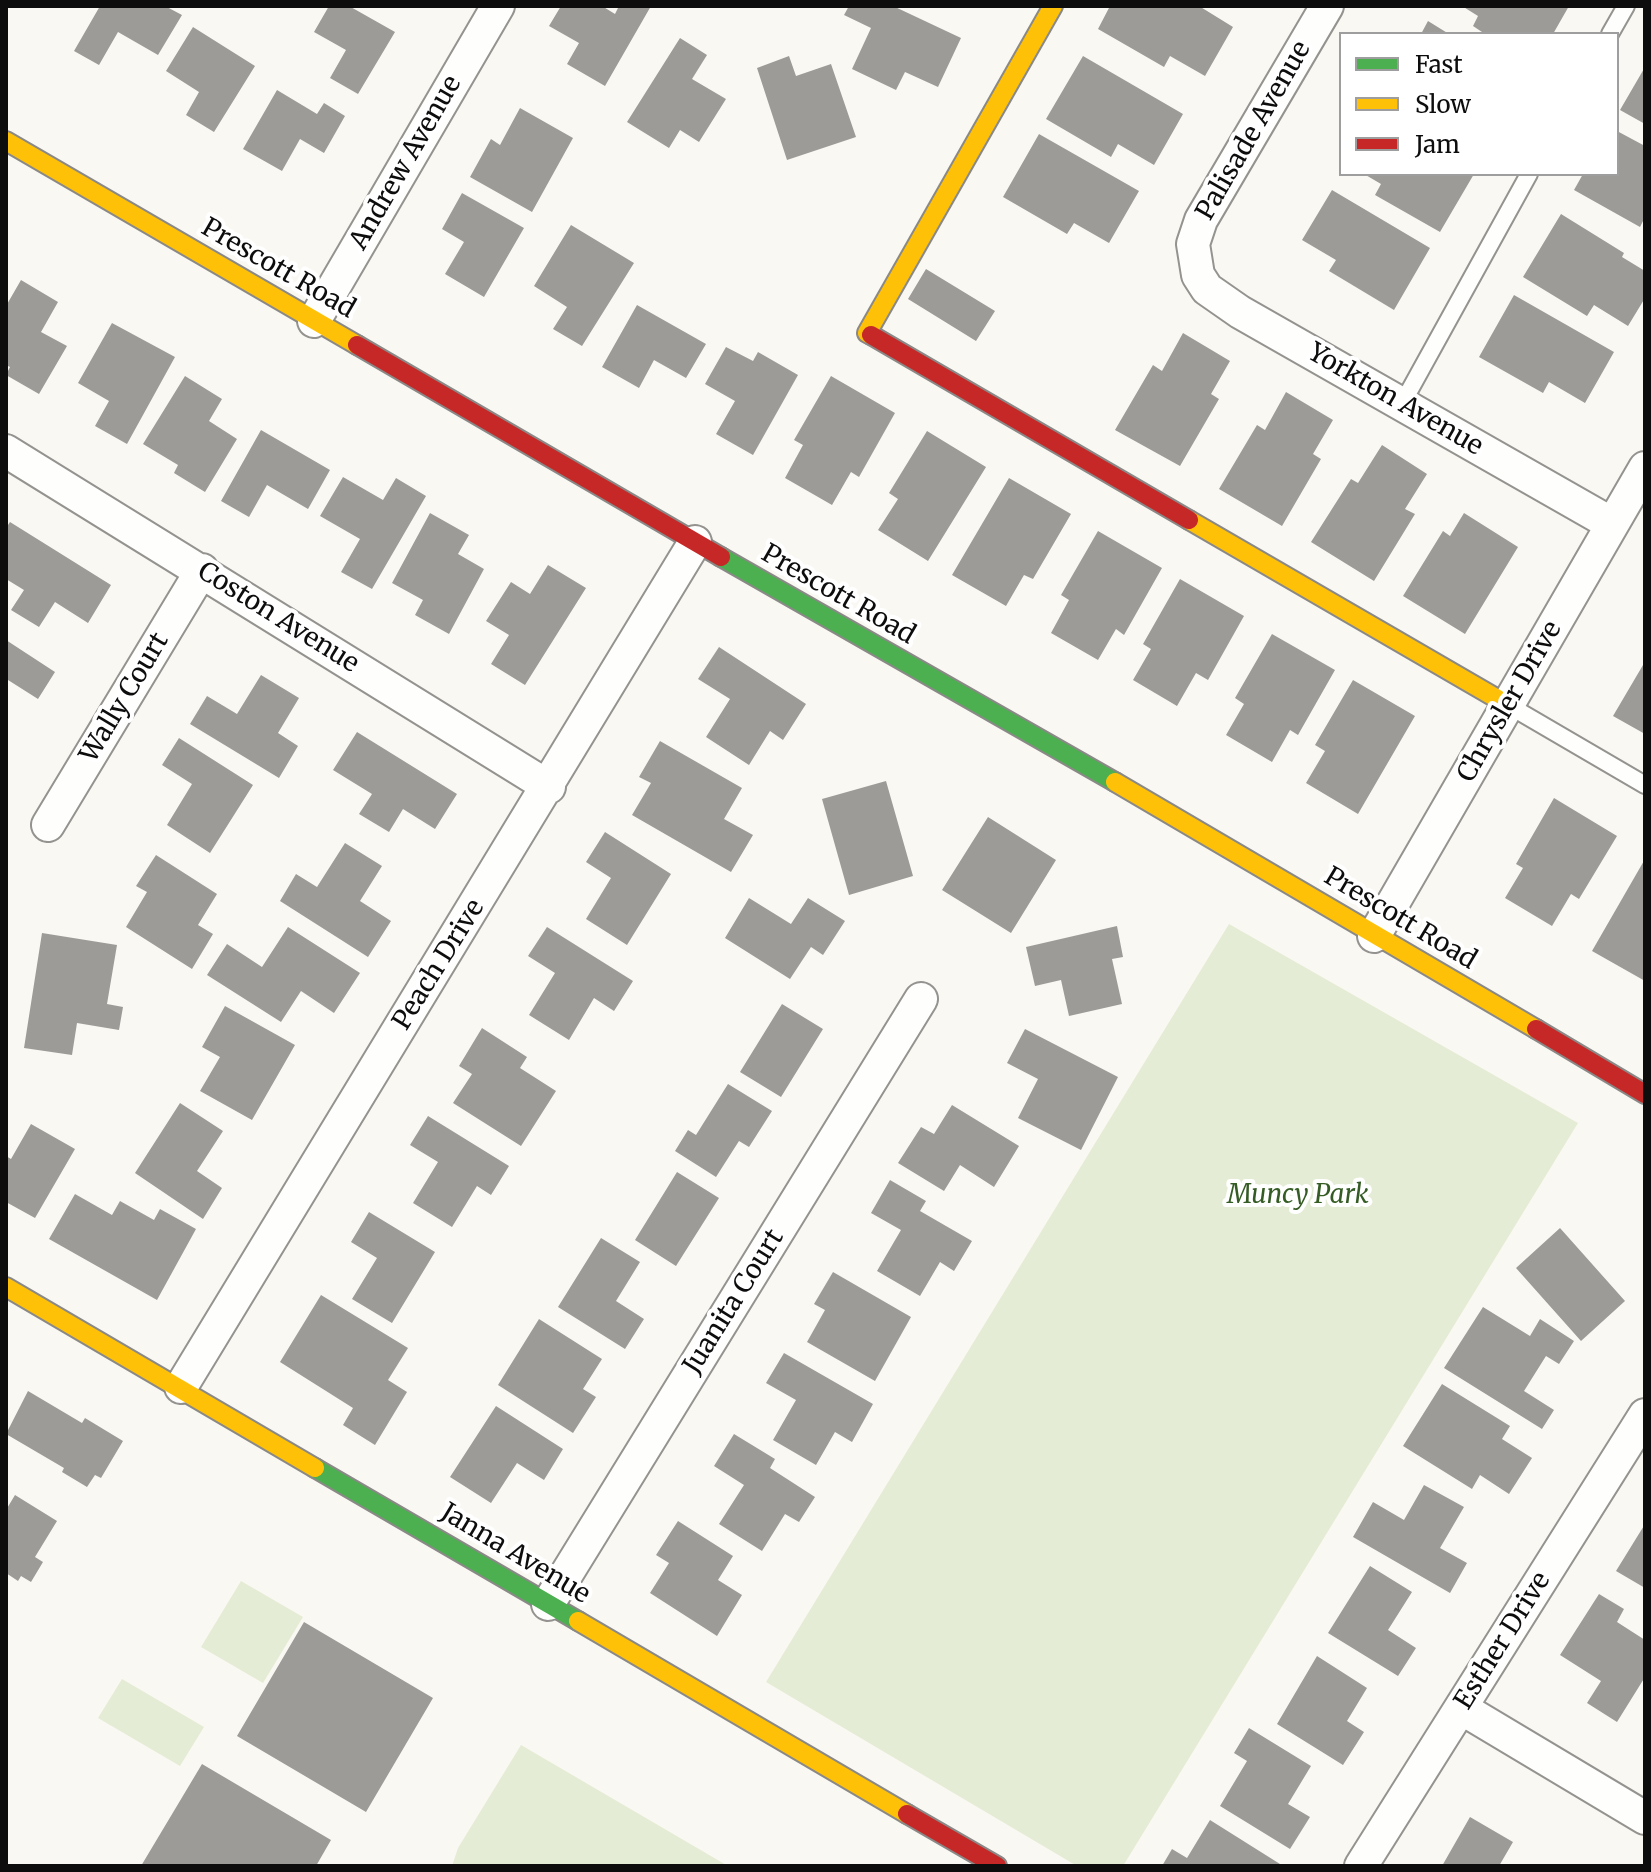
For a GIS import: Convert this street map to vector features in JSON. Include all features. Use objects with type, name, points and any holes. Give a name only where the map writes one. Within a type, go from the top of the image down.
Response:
[{"type":"street","name":"Andrew Avenue","points":[[314,321],[498,6]]},
{"type":"street","points":[[1053,6],[867,333],[1508,705]]},
{"type":"street","name":"Palisade Avenue","points":[[1193,260],[1193,244],[1201,220],[1327,6]]},
{"type":"street","name":"Prescott Road","points":[[6,141],[695,542],[1272,872],[1374,936],[1645,1094]]},
{"type":"street","name":"Yorkton Avenue","points":[[1193,260],[1207,289],[1612,524]]},
{"type":"street","name":"Coston Avenue","points":[[6,451],[549,787]]},
{"type":"street","name":"Chrysler Drive","points":[[1374,936],[1645,468]]},
{"type":"street","name":"Peach Drive","points":[[181,1387],[549,787],[695,542]]},
{"type":"street","name":"Wally Court","points":[[48,825],[202,570]]},
{"type":"street","name":"Juanita Court","points":[[548,1604],[921,999]]},
{"type":"street","name":"Janna Avenue","points":[[11,1300],[181,1387],[997,1866]]},
{"type":"street","name":"Esther Drive","points":[[1361,1866],[1645,1415]]},
{"type":"street","points":[[1461,1708],[1645,1818]]},
{"type":"lane","points":[[1611,32],[1626,6]]},
{"type":"lane","points":[[1402,404],[1528,176]]},
{"type":"lane","points":[[1508,705],[1645,785]]},
{"type":"green space","name":"Muncy Park","points":[[1229,924],[1578,1123],[1123,1866],[1077,1866],[766,1682]]},
{"type":"green space","points":[[241,1581],[303,1617],[263,1683],[201,1647]]},
{"type":"green space","points":[[122,1679],[204,1727],[180,1766],[98,1718]]},
{"type":"green space","points":[[521,1745],[728,1866],[452,1866],[458,1848]]},
{"type":"building","points":[[100,6],[165,6],[182,15],[158,55],[118,32],[99,65],[74,51]]},
{"type":"building","points":[[329,6],[349,6],[395,32],[358,94],[330,78],[346,50],[314,32]]},
{"type":"building","points":[[561,6],[602,6],[615,14],[619,6],[651,6],[605,86],[567,64],[579,43],[549,26]]},
{"type":"building","points":[[849,6],[893,6],[961,38],[938,87],[905,72],[896,90],[852,69],[871,28],[844,15]]},
{"type":"building","points":[[1110,6],[1199,6],[1233,27],[1205,76],[1170,56],[1164,67],[1098,29]]},
{"type":"building","points":[[1462,6],[1569,6],[1554,32],[1482,32],[1473,26],[1478,16]]},
{"type":"building","points":[[1428,21],[1446,32],[1422,32]]},
{"type":"building","points":[[193,27],[255,66],[214,132],[186,115],[199,92],[166,71]]},
{"type":"building","points":[[680,38],[707,55],[692,79],[726,99],[699,142],[680,130],[669,148],[627,122]]},
{"type":"building","points":[[789,56],[796,76],[831,64],[856,137],[787,160],[757,68]]},
{"type":"building","points":[[1083,56],[1183,114],[1154,165],[1118,144],[1111,157],[1046,119]]},
{"type":"building","points":[[1645,67],[1645,124],[1620,110]]},
{"type":"building","points":[[277,90],[317,114],[324,103],[345,116],[324,153],[300,139],[282,171],[243,149]]},
{"type":"building","points":[[520,108],[573,138],[532,212],[470,177],[491,139],[500,145]]},
{"type":"building","points":[[1619,132],[1645,146],[1645,217],[1640,227],[1574,190],[1582,176],[1619,176]]},
{"type":"building","points":[[1039,134],[1139,191],[1109,243],[1074,223],[1067,234],[1003,197]]},
{"type":"building","points":[[1367,176],[1473,176],[1440,232],[1375,195],[1381,184]]},
{"type":"building","points":[[1332,190],[1430,248],[1394,310],[1329,271],[1336,260],[1302,240]]},
{"type":"building","points":[[462,193],[524,228],[484,297],[445,274],[464,242],[442,229]]},
{"type":"building","points":[[1561,214],[1624,253],[1622,257],[1645,271],[1645,298],[1628,326],[1594,305],[1587,316],[1523,277]]},
{"type":"building","points":[[571,225],[634,263],[582,346],[553,329],[567,307],[534,286]]},
{"type":"building","points":[[926,269],[995,311],[976,341],[908,299]]},
{"type":"building","points":[[21,280],[58,302],[41,332],[67,346],[39,394],[6,375],[10,367],[6,365],[6,306]]},
{"type":"building","points":[[1514,295],[1614,352],[1585,403],[1549,382],[1543,393],[1479,357]]},
{"type":"building","points":[[637,305],[706,344],[686,378],[654,360],[639,388],[602,367]]},
{"type":"building","points":[[112,323],[175,357],[127,444],[95,426],[109,401],[78,383]]},
{"type":"building","points":[[1183,333],[1230,361],[1211,394],[1219,399],[1180,466],[1115,430],[1153,365],[1162,371]]},
{"type":"building","points":[[726,347],[753,361],[758,352],[798,375],[753,455],[716,434],[735,401],[705,384]]},
{"type":"building","points":[[185,376],[222,399],[209,421],[237,439],[205,492],[174,473],[178,465],[143,444]]},
{"type":"building","points":[[831,376],[895,413],[859,477],[851,472],[832,505],[785,478],[803,445],[794,440]]},
{"type":"building","points":[[1286,392],[1333,420],[1313,454],[1321,459],[1282,526],[1219,489],[1257,425],[1265,430]]},
{"type":"building","points":[[261,430],[330,470],[308,509],[267,485],[249,517],[221,501]]},
{"type":"building","points":[[927,431],[986,467],[928,561],[878,530],[898,499],[889,493]]},
{"type":"building","points":[[1382,445],[1427,474],[1405,509],[1415,514],[1374,581],[1311,542],[1351,479],[1358,483]]},
{"type":"building","points":[[343,477],[383,500],[396,478],[426,496],[372,589],[341,572],[360,539],[320,516]]},
{"type":"building","points":[[1009,478],[1071,514],[1033,579],[1024,575],[1006,606],[952,575]]},
{"type":"building","points":[[430,513],[469,535],[458,554],[484,569],[449,634],[415,615],[423,600],[392,583]]},
{"type":"building","points":[[1464,513],[1518,547],[1465,634],[1403,596],[1443,531],[1450,536]]},
{"type":"building","points":[[10,522],[111,585],[88,623],[55,602],[39,627],[11,610],[24,590],[6,579],[6,528]]},
{"type":"building","points":[[1098,531],[1162,568],[1124,635],[1116,629],[1098,660],[1051,633],[1069,600],[1061,595]]},
{"type":"building","points":[[548,565],[586,588],[525,685],[491,664],[509,635],[486,621],[511,582],[530,594]]},
{"type":"building","points":[[1180,579],[1244,616],[1208,680],[1196,673],[1177,706],[1133,680],[1151,649],[1143,644]]},
{"type":"building","points":[[1272,634],[1335,670],[1298,735],[1290,730],[1272,762],[1226,735],[1244,704],[1235,698]]},
{"type":"building","points":[[6,640],[55,672],[38,699],[8,680],[6,684]]},
{"type":"building","points":[[719,647],[806,704],[783,740],[770,731],[749,765],[706,737],[730,699],[698,679]]},
{"type":"building","points":[[1645,666],[1645,734],[1613,716]]},
{"type":"building","points":[[261,675],[299,698],[278,733],[298,746],[279,778],[190,724],[207,696],[237,714]]},
{"type":"building","points":[[1353,680],[1415,716],[1358,814],[1306,783],[1325,751],[1315,745]]},
{"type":"building","points":[[357,732],[457,794],[435,829],[403,809],[389,832],[359,814],[372,794],[333,770]]},
{"type":"building","points":[[179,738],[253,785],[210,853],[167,825],[192,784],[162,765]]},
{"type":"building","points":[[660,741],[742,788],[724,819],[753,835],[731,872],[632,815],[651,783],[639,777]]},
{"type":"building","points":[[886,781],[913,876],[849,895],[822,799]]},
{"type":"building","points":[[1554,798],[1617,836],[1579,899],[1571,894],[1552,926],[1505,898],[1523,868],[1516,864]]},
{"type":"building","points":[[988,817],[1056,860],[1011,933],[942,890]]},
{"type":"building","points":[[605,832],[671,874],[627,945],[586,919],[611,878],[586,862]]},
{"type":"building","points":[[345,843],[382,866],[360,901],[391,921],[368,957],[280,901],[296,874],[317,887]]},
{"type":"building","points":[[156,855],[217,894],[198,925],[213,934],[192,969],[126,927],[147,892],[136,886]]},
{"type":"building","points":[[1645,859],[1645,981],[1592,951]]},
{"type":"building","points":[[749,898],[791,924],[808,898],[845,921],[823,955],[811,947],[790,979],[725,938]]},
{"type":"building","points":[[1117,926],[1123,957],[1112,959],[1122,1004],[1069,1016],[1061,980],[1035,986],[1026,947]]},
{"type":"building","points":[[288,927],[360,973],[334,1013],[301,991],[281,1022],[207,975],[227,944],[262,967]]},
{"type":"building","points":[[547,927],[633,981],[614,1011],[594,998],[569,1040],[529,1015],[555,973],[528,956]]},
{"type":"building","points":[[42,933],[117,945],[107,1004],[123,1007],[119,1030],[77,1023],[72,1055],[24,1048]]},
{"type":"building","points":[[782,1004],[823,1029],[781,1097],[740,1072]]},
{"type":"building","points":[[225,1006],[295,1045],[252,1120],[200,1091],[220,1057],[202,1047]]},
{"type":"building","points":[[482,1028],[527,1057],[520,1068],[556,1091],[521,1146],[453,1103],[472,1074],[459,1066]]},
{"type":"building","points":[[1025,1029],[1118,1077],[1081,1150],[1018,1118],[1038,1079],[1007,1063]]},
{"type":"building","points":[[728,1084],[772,1111],[749,1147],[739,1141],[716,1177],[675,1151],[688,1130],[696,1135]]},
{"type":"building","points":[[180,1103],[223,1131],[197,1171],[222,1188],[203,1219],[135,1173]]},
{"type":"building","points":[[952,1105],[1019,1146],[994,1187],[960,1165],[944,1191],[898,1163],[921,1127],[934,1134]]},
{"type":"building","points":[[428,1116],[509,1166],[491,1195],[477,1186],[452,1227],[413,1203],[438,1162],[410,1145]]},
{"type":"building","points":[[31,1124],[75,1149],[35,1218],[6,1202],[6,1156],[11,1159]]},
{"type":"building","points":[[677,1172],[719,1198],[676,1266],[635,1240]]},
{"type":"building","points":[[890,1180],[926,1201],[920,1211],[972,1241],[954,1271],[940,1262],[920,1296],[877,1271],[901,1230],[871,1213]]},
{"type":"building","points":[[75,1194],[112,1215],[120,1201],[154,1220],[160,1209],[196,1229],[157,1300],[49,1239]]},
{"type":"building","points":[[369,1212],[435,1252],[392,1323],[352,1299],[377,1258],[351,1242]]},
{"type":"building","points":[[1560,1228],[1625,1301],[1581,1341],[1516,1268]]},
{"type":"building","points":[[601,1238],[640,1262],[616,1301],[644,1319],[625,1349],[558,1307]]},
{"type":"building","points":[[833,1272],[911,1317],[875,1381],[807,1342],[825,1310],[814,1304]]},
{"type":"building","points":[[321,1295],[408,1348],[388,1380],[407,1392],[375,1445],[343,1425],[353,1408],[280,1362]]},
{"type":"building","points":[[1483,1307],[1530,1336],[1540,1319],[1574,1341],[1559,1364],[1546,1356],[1524,1391],[1554,1410],[1542,1429],[1444,1368]]},
{"type":"building","points":[[539,1319],[602,1359],[583,1389],[596,1397],[573,1433],[498,1385]]},
{"type":"building","points":[[784,1353],[873,1404],[852,1442],[835,1432],[816,1465],[773,1440],[796,1400],[766,1383]]},
{"type":"building","points":[[1442,1384],[1510,1426],[1502,1439],[1532,1458],[1509,1494],[1480,1475],[1472,1489],[1403,1446]]},
{"type":"building","points":[[28,1391],[82,1423],[85,1418],[123,1441],[101,1478],[95,1475],[87,1487],[62,1472],[64,1468],[6,1434]]},
{"type":"building","points":[[496,1406],[563,1449],[544,1480],[517,1463],[491,1503],[450,1477]]},
{"type":"building","points":[[734,1434],[775,1459],[770,1468],[815,1497],[799,1522],[785,1514],[762,1551],[719,1524],[744,1485],[714,1466]]},
{"type":"building","points":[[1424,1485],[1464,1507],[1440,1548],[1467,1563],[1450,1593],[1353,1537],[1373,1502],[1404,1520]]},
{"type":"building","points":[[15,1495],[57,1521],[35,1557],[43,1562],[31,1582],[21,1576],[18,1581],[6,1573],[6,1510]]},
{"type":"building","points":[[678,1521],[733,1556],[718,1580],[742,1595],[717,1636],[650,1593],[669,1563],[656,1555]]},
{"type":"building","points":[[1645,1524],[1645,1588],[1616,1571]]},
{"type":"building","points":[[1370,1566],[1412,1592],[1388,1630],[1416,1648],[1398,1676],[1328,1633]]},
{"type":"building","points":[[1599,1594],[1624,1609],[1617,1622],[1645,1640],[1645,1677],[1617,1722],[1587,1703],[1601,1681],[1560,1655]]},
{"type":"building","points":[[304,1622],[433,1698],[366,1812],[237,1736]]},
{"type":"building","points":[[1317,1656],[1367,1688],[1347,1721],[1364,1732],[1343,1765],[1277,1724]]},
{"type":"building","points":[[1249,1728],[1311,1766],[1288,1804],[1310,1817],[1290,1849],[1220,1806],[1247,1761],[1234,1753]]},
{"type":"building","points":[[202,1764],[331,1840],[316,1866],[141,1866]]},
{"type":"building","points":[[1470,1817],[1513,1842],[1499,1866],[1442,1866]]},
{"type":"building","points":[[1210,1820],[1279,1866],[1162,1866],[1172,1849],[1187,1858]]},
{"type":"traffic: fast","points":[[721,557],[1115,782]]},
{"type":"traffic: fast","points":[[315,1468],[578,1621]]},
{"type":"traffic: slow","points":[[871,335],[867,333],[1053,6]]},
{"type":"traffic: slow","points":[[6,141],[357,345]]},
{"type":"traffic: slow","points":[[1189,520],[1508,705]]},
{"type":"traffic: slow","points":[[1115,782],[1536,1029]]},
{"type":"traffic: slow","points":[[6,1287],[315,1468]]},
{"type":"traffic: slow","points":[[578,1621],[907,1814]]},
{"type":"traffic: jam","points":[[871,335],[1189,520]]},
{"type":"traffic: jam","points":[[357,345],[721,557]]},
{"type":"traffic: jam","points":[[1536,1029],[1645,1094]]},
{"type":"traffic: jam","points":[[907,1814],[997,1866]]}]
